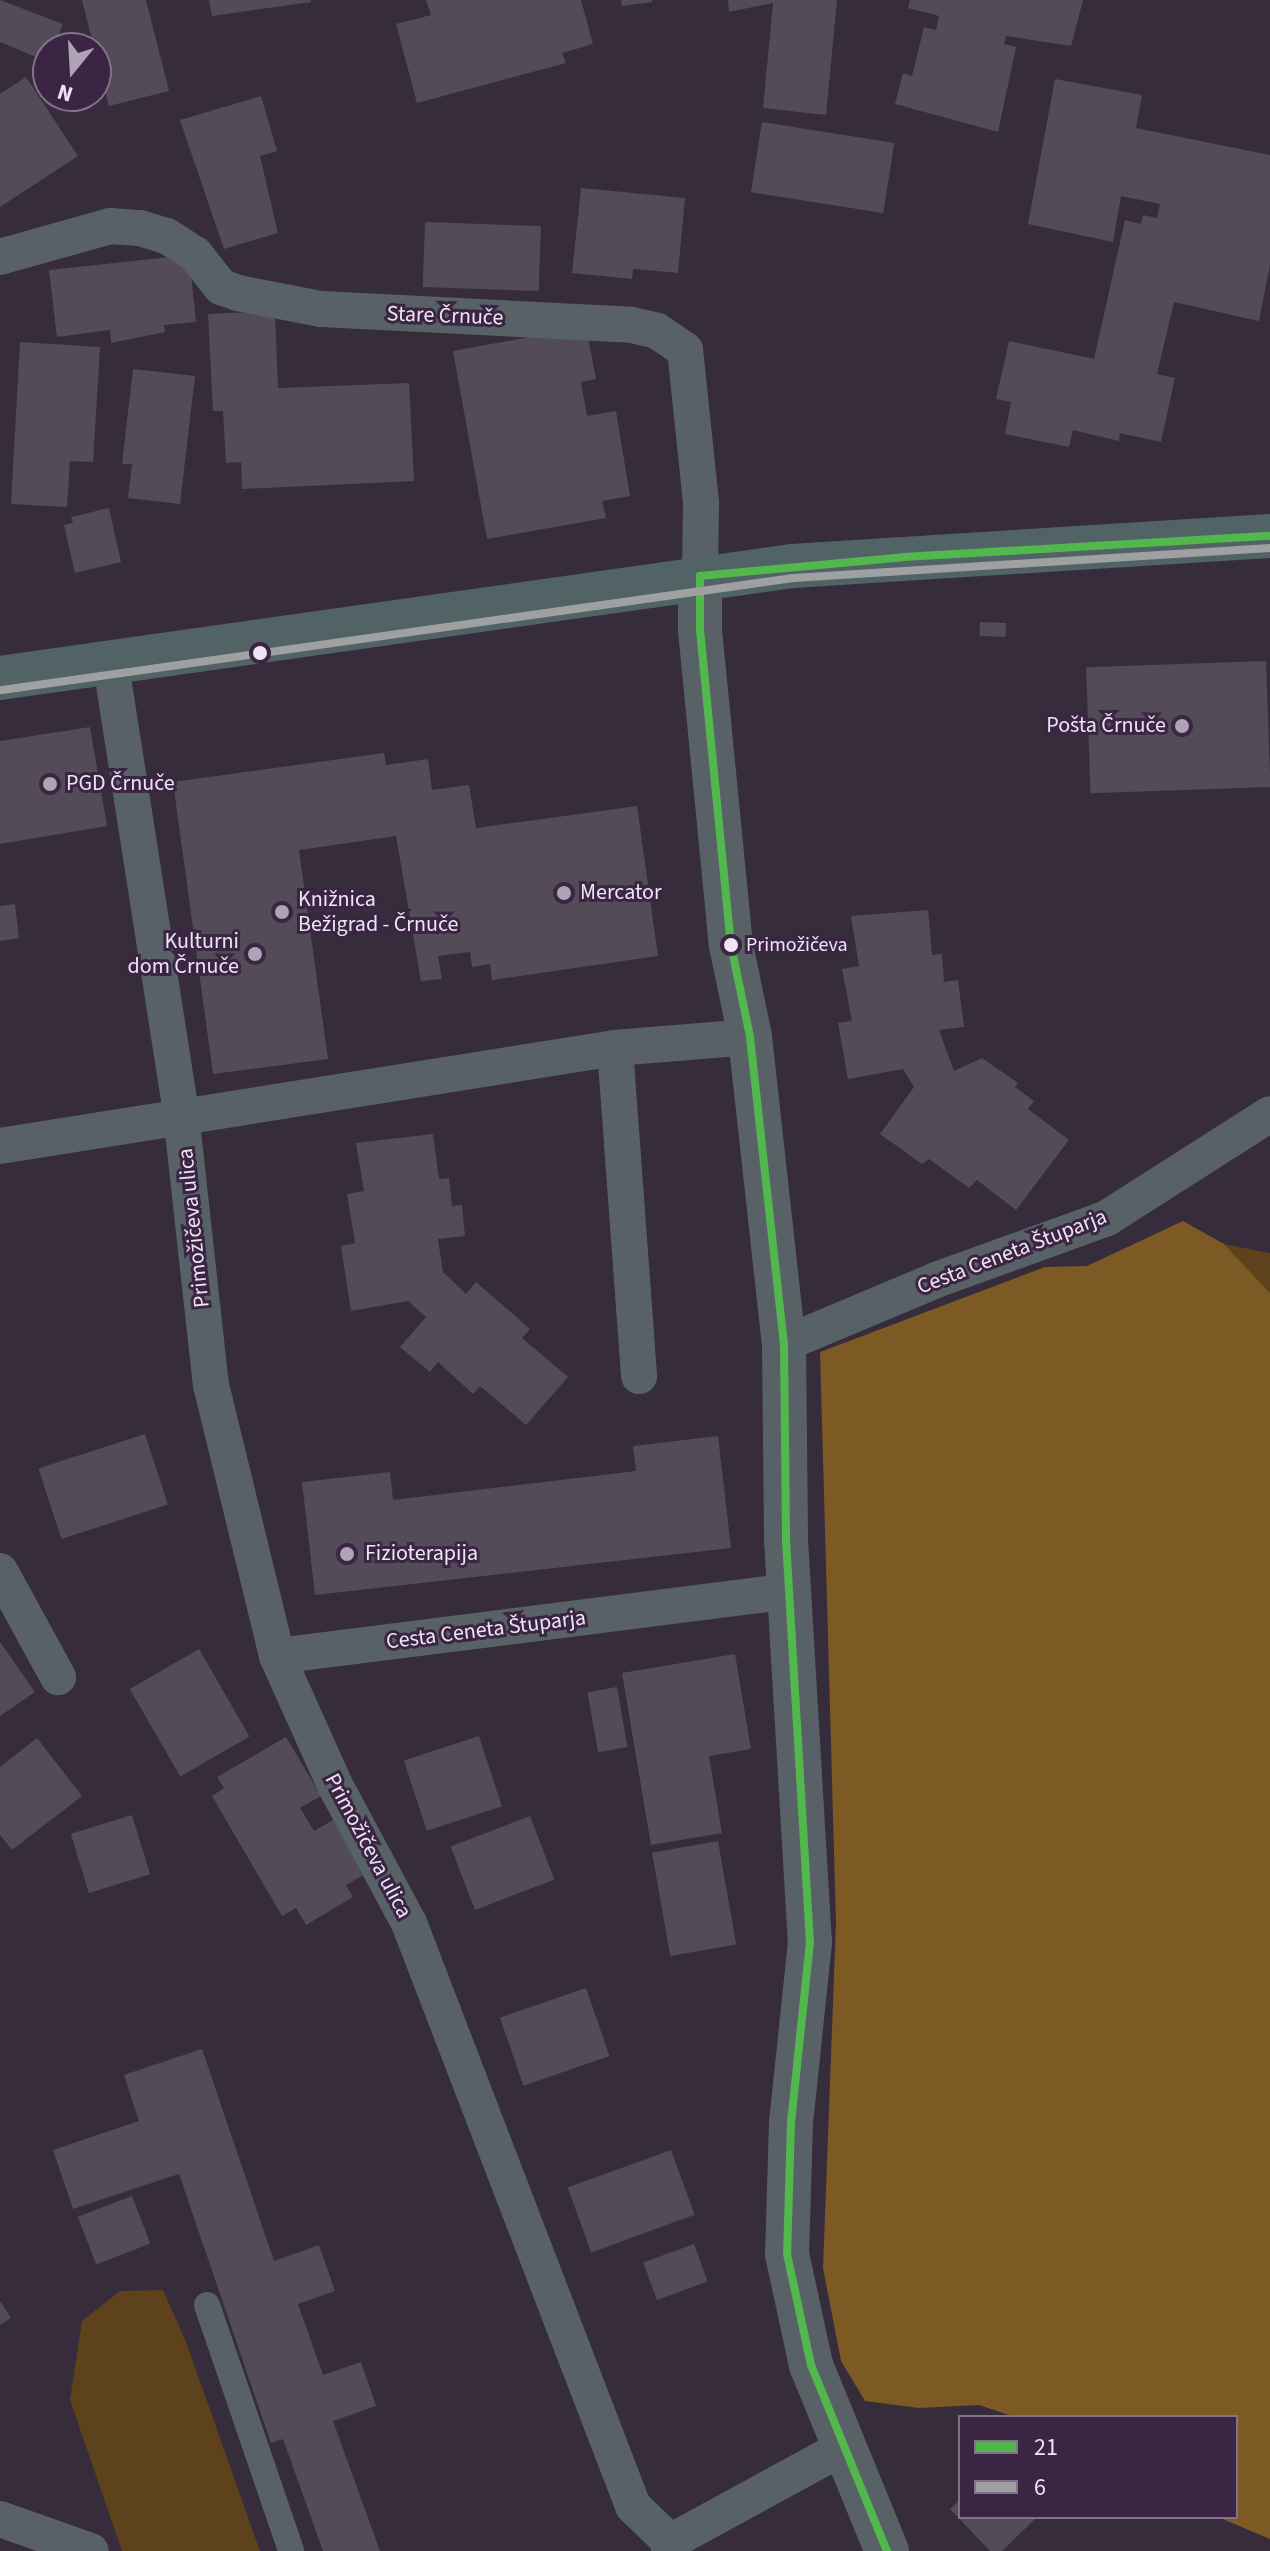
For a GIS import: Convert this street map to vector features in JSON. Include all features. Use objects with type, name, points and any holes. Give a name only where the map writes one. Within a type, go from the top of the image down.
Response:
[{"type":"main road","points":[[0,678],[110,659],[700,576],[903,557],[1270,536]]},
{"type":"street","name":"Stare Črnuče","points":[[0,257],[110,226],[140,228],[167,236],[195,254],[221,287],[321,309],[632,325],[657,331],[685,350],[701,503],[700,576]]},
{"type":"street","points":[[700,576],[700,630],[731,945],[750,1037],[784,1344],[791,1591],[810,1942],[791,2122],[787,2254],[811,2365],[887,2551]]},
{"type":"street","name":"Primožičeva ulica","points":[[110,659],[181,1114],[211,1385],[277,1656],[336,1787],[409,1923],[633,2506],[669,2547],[844,2447]]},
{"type":"street","points":[[0,1146],[181,1114],[615,1048],[750,1037]]},
{"type":"street","points":[[615,1048],[639,1376]]},
{"type":"street","name":"Cesta Ceneta Štuparja","points":[[784,1344],[936,1280],[1107,1218],[1270,1114]]},
{"type":"street","points":[[0,1571],[58,1677]]},
{"type":"street","name":"Cesta Ceneta Štuparja","points":[[277,1656],[791,1591]]},
{"type":"street","points":[[207,2305],[291,2551]]},
{"type":"street","points":[[0,2519],[91,2551]]},
{"type":"shaded area","points":[[1183,1221],[1224,1244],[1270,1293],[1270,2539],[1223,2519],[1238,2519],[1238,2415],[1009,2415],[979,2405],[919,2408],[865,2401],[841,2361],[823,2268],[836,1923],[820,1352],[1045,1267],[1087,1266]]},
{"type":"shaded area","points":[[1224,1244],[1270,1253],[1270,1293]]},
{"type":"shaded area","points":[[163,2290],[186,2342],[260,2551],[122,2551],[70,2400],[82,2321],[120,2291]]},
{"type":"building","points":[[0,0],[63,24],[60,32],[32,32],[32,55],[0,42]]},
{"type":"building","points":[[82,0],[146,0],[169,91],[112,105],[112,32],[90,32]]},
{"type":"building","points":[[209,0],[311,0],[311,2],[212,16]]},
{"type":"building","points":[[426,0],[581,0],[593,44],[562,53],[566,63],[417,103],[396,24],[431,15]]},
{"type":"building","points":[[621,0],[652,0],[652,2],[622,6]]},
{"type":"building","points":[[728,0],[837,0],[826,115],[763,108],[773,3],[729,12]]},
{"type":"building","points":[[910,0],[1083,0],[1071,46],[1006,36],[1004,44],[1016,47],[998,132],[895,104],[903,73],[912,76],[924,27],[936,30],[939,16],[908,8]]},
{"type":"building","points":[[26,77],[32,86],[32,112],[49,112],[78,156],[0,207],[0,94]]},
{"type":"building","points":[[1055,79],[1142,95],[1136,128],[1270,155],[1270,265],[1259,321],[1174,302],[1157,374],[1175,378],[1161,442],[1120,433],[1119,441],[1073,430],[1069,447],[1005,434],[1011,402],[996,399],[1009,341],[1094,359],[1125,220],[1141,224],[1143,215],[1157,218],[1160,204],[1121,196],[1113,242],[1028,224]]},
{"type":"building","points":[[261,96],[277,151],[260,156],[278,233],[224,249],[180,120]]},
{"type":"building","points":[[762,122],[894,143],[883,213],[751,192]]},
{"type":"building","points":[[581,188],[685,198],[678,273],[633,269],[632,279],[572,273]]},
{"type":"building","points":[[425,222],[541,226],[539,291],[423,287]]},
{"type":"building","points":[[189,255],[196,322],[164,325],[165,332],[111,343],[110,330],[57,337],[49,270]]},
{"type":"building","points":[[275,311],[278,388],[409,383],[414,481],[242,489],[241,462],[226,463],[223,411],[213,411],[208,314]]},
{"type":"building","points":[[568,330],[588,337],[596,379],[581,382],[587,416],[616,411],[630,496],[602,501],[606,518],[487,539],[453,351]]},
{"type":"building","points":[[20,342],[100,347],[93,462],[70,461],[67,507],[11,504]]},
{"type":"building","points":[[133,369],[195,376],[180,504],[128,498],[132,464],[122,464]]},
{"type":"building","points":[[109,508],[121,562],[75,573],[64,525],[73,523],[71,517]]},
{"type":"building","points":[[980,622],[1006,623],[1005,637],[980,636]]},
{"type":"building","name":"Pošta Črnuče","points":[[1266,661],[1270,787],[1091,793],[1086,667]]},
{"type":"building","name":"PGD Črnuče","points":[[90,727],[107,826],[0,844],[0,741]]},
{"type":"building","points":[[384,753],[386,765],[428,759],[432,790],[469,785],[476,828],[637,806],[658,956],[492,980],[490,964],[472,967],[470,952],[438,956],[442,979],[421,981],[396,836],[299,850],[328,1059],[213,1074],[173,782]]},
{"type":"building","points":[[15,904],[19,938],[0,941],[0,906]]},
{"type":"building","points":[[928,910],[932,955],[942,954],[944,982],[958,980],[964,1027],[939,1030],[954,1071],[982,1058],[1018,1083],[1015,1087],[1034,1101],[1028,1109],[1069,1140],[1016,1210],[977,1180],[969,1188],[929,1159],[922,1164],[880,1134],[914,1087],[903,1069],[848,1079],[838,1023],[852,1021],[842,969],[859,966],[851,916]]},
{"type":"building","points":[[433,1134],[439,1179],[449,1178],[452,1206],[462,1205],[465,1236],[438,1239],[443,1272],[466,1294],[476,1282],[530,1329],[522,1338],[568,1377],[526,1425],[480,1386],[473,1394],[438,1362],[430,1372],[400,1347],[426,1317],[408,1301],[351,1311],[341,1246],[355,1243],[347,1194],[364,1191],[356,1143]]},
{"type":"building","points":[[145,1434],[168,1504],[61,1539],[38,1469]]},
{"type":"building","points":[[718,1436],[731,1548],[315,1595],[302,1482],[390,1472],[393,1500],[636,1471],[633,1446]]},
{"type":"building","points":[[0,1642],[35,1692],[0,1716]]},
{"type":"building","points":[[199,1649],[250,1736],[180,1776],[130,1689]]},
{"type":"building","points":[[735,1654],[751,1749],[709,1756],[722,1833],[651,1845],[622,1673]]},
{"type":"building","points":[[617,1687],[628,1747],[598,1752],[587,1692]]},
{"type":"building","points":[[479,1736],[502,1806],[427,1831],[404,1760]]},
{"type":"building","points":[[286,1737],[321,1796],[300,1808],[314,1831],[333,1820],[365,1874],[346,1885],[353,1897],[306,1925],[296,1908],[282,1916],[212,1796],[224,1788],[217,1777]]},
{"type":"building","points":[[37,1738],[82,1796],[12,1850],[0,1835],[0,1767]]},
{"type":"building","points":[[132,1815],[150,1874],[89,1893],[71,1834]]},
{"type":"building","points":[[530,1816],[554,1879],[475,1910],[451,1846]]},
{"type":"building","points":[[718,1841],[736,1944],[670,1956],[652,1853]]},
{"type":"building","points":[[586,1988],[609,2056],[523,2086],[500,2018]]},
{"type":"building","points":[[202,2049],[274,2261],[319,2245],[335,2291],[298,2304],[323,2375],[361,2362],[376,2406],[333,2421],[380,2551],[323,2551],[283,2439],[271,2443],[179,2174],[73,2209],[53,2150],[139,2121],[124,2075]]},
{"type":"building","points":[[671,2150],[695,2215],[591,2252],[568,2188]]},
{"type":"building","points":[[132,2196],[150,2244],[96,2264],[78,2217]]},
{"type":"building","points":[[694,2244],[708,2282],[657,2300],[643,2262]]},
{"type":"building","points":[[0,2301],[11,2318],[0,2325]]},
{"type":"building","points":[[958,2502],[958,2517],[950,2509]]},
{"type":"building","points":[[960,2519],[1035,2519],[1002,2551],[990,2551]]},
{"type":"transit line","name":"21","points":[[700,576],[903,557],[1270,536]]},
{"type":"transit line","name":"6","points":[[2,690],[793,578],[1270,548]]},
{"type":"transit line","name":"21","points":[[700,576],[700,630],[731,945],[750,1037],[784,1344],[786,1540],[810,1942],[791,2122],[787,2254],[811,2365],[887,2551]]},
{"type":"place","name":"Pošta Črnuče","points":[[1182,726]]},
{"type":"place","name":"PGD Črnuče","points":[[50,784]]},
{"type":"place","name":"Mercator","points":[[564,893]]},
{"type":"place","name":"Knižnica Bežigrad - Črnuče","points":[[282,912]]},
{"type":"place","name":"Primožičeva","points":[[731,945]]},
{"type":"place","name":"Kulturni dom Črnuče","points":[[255,954]]},
{"type":"place","name":"Fizioterapija","points":[[347,1554]]}]
